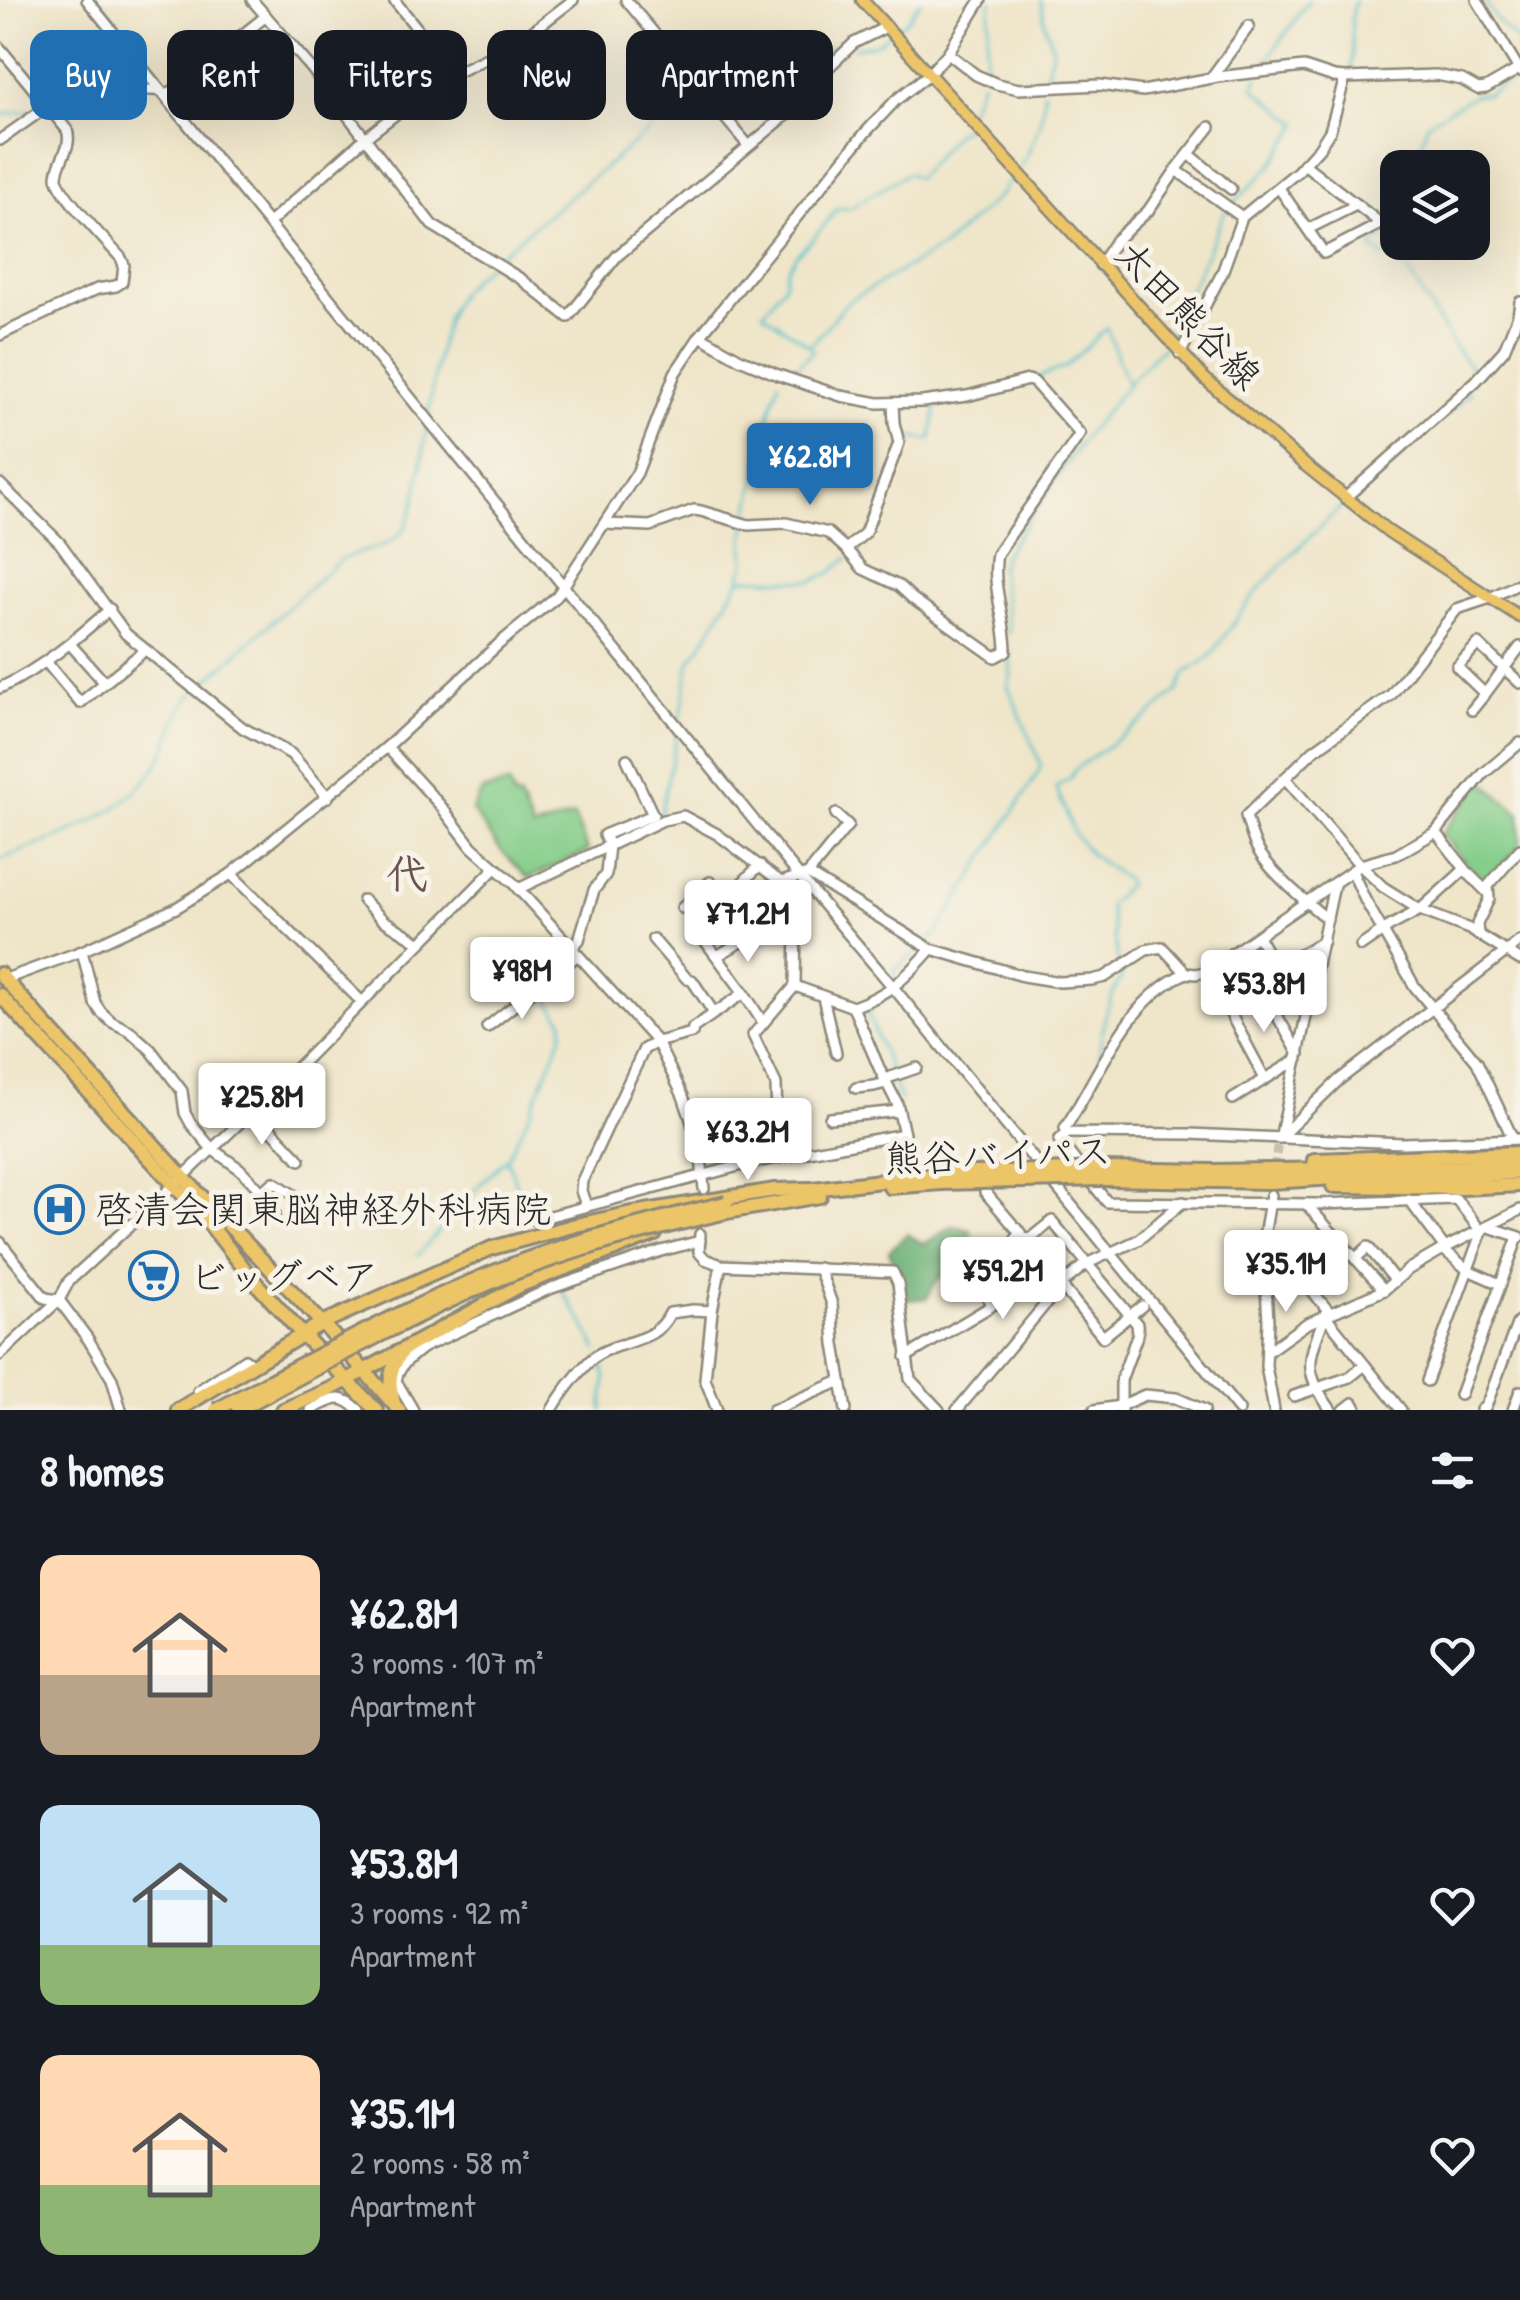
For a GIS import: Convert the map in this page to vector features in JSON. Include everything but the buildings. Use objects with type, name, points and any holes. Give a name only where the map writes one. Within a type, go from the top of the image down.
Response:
[{"type":"highway","points":[[2,978],[179,1182],[254,1281],[376,1410]]},
{"type":"highway","points":[[0,995],[179,1182],[322,1323],[397,1407]]},
{"type":"highway","points":[[1212,1171],[1330,1159],[1520,1153]]},
{"type":"highway","name":"熊谷バイパス","points":[[283,1410],[347,1380],[521,1285],[726,1207],[808,1189],[941,1179],[1464,1167],[1520,1162]]},
{"type":"highway","name":"熊谷バイパス","points":[[1103,1174],[1270,1193],[1336,1178],[1520,1172]]},
{"type":"highway","name":"熊谷バイパス","points":[[726,1207],[941,1179]]},
{"type":"highway","points":[[1270,1193],[1520,1184]]},
{"type":"highway","points":[[174,1410],[322,1323],[492,1248],[576,1224],[776,1190],[808,1189]]},
{"type":"highway","points":[[216,1410],[387,1320],[483,1276],[597,1235],[726,1207]]},
{"type":"highway","points":[[238,1410],[487,1284],[600,1243],[726,1207]]},
{"type":"highway","points":[[397,1407],[389,1380],[407,1346]]},
{"type":"main road","name":"太田熊谷線","points":[[862,0],[1180,354],[1230,402],[1404,543],[1520,618]]},
{"type":"street","points":[[87,0],[804,876],[890,989],[1238,1410]]},
{"type":"street","points":[[252,0],[312,69],[432,226],[521,280],[568,317],[616,256],[802,102],[806,90],[854,43],[890,30]]},
{"type":"street","points":[[394,0],[419,30]]},
{"type":"street","points":[[467,67],[516,44],[573,0]]},
{"type":"street","points":[[626,0],[748,145]]},
{"type":"street","points":[[2,978],[82,951],[176,908],[231,874],[387,747],[557,596],[637,472],[675,373],[700,336],[865,133],[948,53],[981,0]]},
{"type":"street","points":[[948,53],[983,78],[1019,89],[1100,86],[1143,91],[1304,67],[1348,78],[1436,75],[1462,80],[1478,89],[1520,70],[1477,0]]},
{"type":"street","points":[[147,91],[163,93],[266,16]]},
{"type":"street","points":[[1210,78],[1249,26]]},
{"type":"street","points":[[0,48],[30,84]]},
{"type":"street","points":[[1233,211],[1278,188],[1319,148],[1330,131],[1348,78]]},
{"type":"street","points":[[0,140],[34,120]]},
{"type":"street","points":[[0,335],[97,289],[122,282],[121,258],[58,184],[57,175],[70,139],[59,120]]},
{"type":"street","points":[[269,223],[389,120]]},
{"type":"street","points":[[1100,266],[1116,240],[1148,211],[1210,126]]},
{"type":"street","points":[[1188,154],[1231,189]]},
{"type":"street","points":[[1278,188],[1324,253],[1378,226],[1304,164]]},
{"type":"street","points":[[1176,170],[1233,211]]},
{"type":"street","points":[[1308,229],[1356,204]]},
{"type":"street","points":[[1180,354],[1222,273],[1233,211]]},
{"type":"street","points":[[1345,498],[1468,388],[1504,350],[1520,302]]},
{"type":"street","points":[[604,524],[650,526],[701,510],[747,524],[786,523],[828,533],[863,569],[899,586],[996,657],[1006,651],[994,568],[997,554],[1080,434],[1030,381],[967,396],[878,403],[842,396],[778,374],[740,359],[700,336]]},
{"type":"street","points":[[849,553],[865,533],[899,442],[893,403]]},
{"type":"street","points":[[0,484],[60,543],[126,634],[243,728],[290,754],[328,797]]},
{"type":"street","points":[[1327,919],[1307,903],[1256,847],[1246,816],[1312,751],[1390,695],[1456,609],[1520,583]]},
{"type":"street","points":[[0,688],[46,662],[110,609]]},
{"type":"street","points":[[70,644],[104,682]]},
{"type":"street","points":[[1485,694],[1457,667],[1478,644],[1520,683]]},
{"type":"street","points":[[1472,710],[1520,647]]},
{"type":"street","points":[[46,662],[80,703],[145,650]]},
{"type":"street","points":[[781,882],[804,876],[926,946],[1023,976],[1060,982],[1092,980],[1105,977],[1146,950],[1162,947],[1186,973],[1196,974],[1240,949],[1356,868],[1396,854],[1436,832],[1484,774],[1520,744]]},
{"type":"street","points":[[387,747],[472,847],[518,889],[657,1042],[683,1096],[700,1146],[704,1189]]},
{"type":"street","points":[[614,843],[604,836],[653,815],[627,758]]},
{"type":"street","points":[[1285,778],[1356,868],[1420,910],[1478,934],[1520,960]]},
{"type":"street","points":[[804,876],[848,825],[836,814]]},
{"type":"street","points":[[518,889],[663,820],[683,816],[707,828],[781,882],[796,918],[795,986],[753,1035],[776,1084],[783,1156]]},
{"type":"street","points":[[1436,832],[1488,893]]},
{"type":"street","points":[[486,1027],[576,952],[594,890],[606,874],[614,843]]},
{"type":"street","points":[[1478,934],[1477,924],[1489,899],[1488,886],[1520,849]]},
{"type":"street","points":[[728,898],[760,865]]},
{"type":"street","points":[[0,1354],[59,1300],[69,1281],[300,1066],[495,868]]},
{"type":"street","points":[[1356,868],[1365,900],[1415,987],[1477,1062],[1516,1139],[1403,1143],[1068,1133],[1060,1140],[1107,1202],[1183,1202],[1270,1193],[1306,1204],[1456,1199],[1484,1230],[1519,1237],[1460,1395]]},
{"type":"street","points":[[1361,946],[1420,910],[1465,869]]},
{"type":"street","points":[[231,874],[361,1001]]},
{"type":"street","points":[[682,908],[710,882],[728,898],[755,934]]},
{"type":"street","points":[[1279,1138],[1334,885]]},
{"type":"street","points":[[363,900],[383,920],[419,942]]},
{"type":"street","points":[[716,956],[774,923],[796,922]]},
{"type":"street","points":[[697,930],[763,1023]]},
{"type":"street","points":[[1258,936],[1291,994],[1314,980]]},
{"type":"street","points":[[653,939],[692,980],[714,1013]]},
{"type":"street","points":[[1276,969],[1322,941]]},
{"type":"street","points":[[1279,1138],[1339,1080],[1520,941]]},
{"type":"street","points":[[854,1008],[890,989],[914,970],[926,946]]},
{"type":"street","points":[[1240,949],[1298,1056]]},
{"type":"street","points":[[82,951],[95,1004],[163,1063],[182,1091],[188,1118],[212,1149],[240,1169],[262,1192],[275,1214]]},
{"type":"street","points":[[1068,1133],[1065,1128],[1117,1039],[1153,997],[1186,973]]},
{"type":"street","points":[[535,1220],[783,1156],[904,1134],[899,1112],[854,1008],[795,986]]},
{"type":"street","points":[[1263,991],[1229,1011],[1265,1079]]},
{"type":"street","points":[[586,1205],[582,1181],[643,1052],[657,1042],[692,1033],[692,1028],[744,993]]},
{"type":"street","points":[[823,996],[836,1052]]},
{"type":"street","points":[[1233,1099],[1298,1056]]},
{"type":"street","points":[[856,1088],[874,1086],[917,1068]]},
{"type":"street","points":[[253,1110],[300,1160]]},
{"type":"street","points":[[830,1118],[899,1112]]},
{"type":"street","points":[[262,1192],[274,1182],[297,1197]]},
{"type":"street","points":[[985,1192],[1027,1241],[1052,1221],[1137,1324],[1138,1333],[1121,1380],[1120,1408]]},
{"type":"street","points":[[1270,1193],[1263,1242],[1266,1366],[1274,1410]]},
{"type":"street","points":[[1409,1200],[1444,1248],[1468,1270],[1500,1284]]},
{"type":"street","points":[[957,1410],[1061,1285],[1086,1264],[1138,1240],[1183,1202]]},
{"type":"street","points":[[1306,1204],[1384,1290]]},
{"type":"street","points":[[1268,1350],[1327,1314],[1384,1290],[1444,1248],[1520,1210]]},
{"type":"street","points":[[1427,1381],[1484,1230]]},
{"type":"street","points":[[906,1357],[994,1305],[979,1284],[1010,1258],[1018,1231]]},
{"type":"street","points":[[412,1410],[396,1381],[406,1360],[422,1348],[549,1289],[700,1237],[699,1252],[704,1260],[722,1265],[893,1272],[898,1283],[910,1379],[939,1410]]},
{"type":"street","points":[[1338,1241],[1298,1273],[1402,1410]]},
{"type":"street","points":[[0,1242],[45,1298],[59,1300],[88,1339],[112,1379],[121,1410]]},
{"type":"street","points":[[1355,1259],[1368,1247],[1396,1280]]},
{"type":"street","points":[[717,1410],[705,1379],[712,1311],[722,1265]]},
{"type":"street","points":[[819,1268],[832,1304],[846,1410]]},
{"type":"street","points":[[1061,1285],[1103,1337],[1142,1306]]},
{"type":"street","points":[[552,1410],[598,1355],[650,1336],[670,1313],[712,1311]]},
{"type":"street","points":[[1327,1314],[1310,1363],[1314,1388],[1331,1410]]},
{"type":"street","points":[[1488,1408],[1520,1320]]},
{"type":"street","points":[[1294,1396],[1350,1376],[1365,1365]]},
{"type":"street","points":[[773,1410],[841,1381]]},
{"type":"street","points":[[1513,1410],[1520,1391]]},
{"type":"street","points":[[1094,1410],[1120,1408],[1145,1395],[1176,1398],[1204,1410]]},
{"type":"street","points":[[311,1410],[340,1398],[360,1410]]},
{"type":"street","points":[[1344,1410],[1352,1403],[1358,1410]]},
{"type":"green space","points":[[1483,781],[1520,814],[1520,845],[1484,886],[1441,834]]},
{"type":"green space","points":[[509,784],[533,829],[574,816],[588,851],[528,878],[499,848],[472,810],[482,791]]},
{"type":"green space","points":[[953,1226],[971,1230],[970,1257],[937,1280],[927,1298],[907,1300],[889,1251],[907,1234],[924,1244]]},
{"type":"waterway","points":[[99,0],[124,30]]},
{"type":"waterway","points":[[894,30],[921,0]]},
{"type":"waterway","points":[[984,73],[991,0]]},
{"type":"waterway","points":[[1041,0],[1053,49],[1044,83]]},
{"type":"waterway","points":[[1261,69],[1309,0]]},
{"type":"waterway","points":[[1349,77],[1355,0]]},
{"type":"waterway","points":[[1484,0],[1518,42],[1520,57]]},
{"type":"waterway","points":[[854,48],[876,44],[888,35]]},
{"type":"waterway","points":[[494,259],[704,85],[770,57],[841,48]]},
{"type":"waterway","points":[[147,58],[152,64],[147,65]]},
{"type":"waterway","points":[[1420,150],[1427,123],[1520,74]]},
{"type":"waterway","points":[[1231,206],[1271,166],[1299,124],[1254,88],[1258,77]]},
{"type":"waterway","points":[[969,110],[982,81]]},
{"type":"waterway","points":[[1020,168],[1037,131],[1044,91]]},
{"type":"waterway","points":[[0,115],[30,110]]},
{"type":"waterway","points":[[790,372],[813,351],[763,313],[785,283],[786,271],[797,254],[837,209],[850,208],[908,173],[917,178],[966,126]]},
{"type":"waterway","points":[[811,345],[847,302],[944,246],[1014,178]]},
{"type":"waterway","points":[[1169,337],[1225,212]]},
{"type":"waterway","points":[[1380,238],[1373,249],[1380,253]]},
{"type":"waterway","points":[[1395,260],[1406,268],[1475,373],[1467,384]]},
{"type":"waterway","points":[[428,415],[448,317],[463,289],[488,265]]},
{"type":"waterway","points":[[1037,378],[1065,367],[1107,328],[1127,383]]},
{"type":"waterway","points":[[1009,634],[1000,567],[1004,555],[1086,435],[1166,344]]},
{"type":"waterway","points":[[748,518],[779,381]]},
{"type":"waterway","points":[[1362,489],[1469,391]]},
{"type":"waterway","points":[[902,445],[906,437],[931,440],[937,403]]},
{"type":"waterway","points":[[199,688],[340,560],[386,544],[405,528],[415,500],[427,423]]},
{"type":"waterway","points":[[853,551],[875,530],[896,462]]},
{"type":"waterway","points":[[1118,962],[1109,905],[1128,885],[1090,854],[1075,835],[1056,787],[1178,690],[1185,673],[1210,657],[1252,597],[1343,505]]},
{"type":"waterway","points":[[680,722],[690,661],[740,579],[745,564],[746,526]]},
{"type":"waterway","points":[[740,581],[811,581],[830,573],[848,558]]},
{"type":"waterway","points":[[926,943],[936,934],[1041,765],[1008,686],[1010,652]]},
{"type":"waterway","points":[[0,860],[91,822],[131,795],[162,756],[178,716],[193,693]]},
{"type":"waterway","points":[[648,822],[660,816],[678,730]]},
{"type":"waterway","points":[[595,903],[604,883]]},
{"type":"waterway","points":[[893,979],[896,969],[920,948]]},
{"type":"waterway","points":[[1099,1058],[1106,1015],[1122,975],[1120,970]]},
{"type":"waterway","points":[[538,984],[548,973]]},
{"type":"waterway","points":[[418,1255],[507,1158],[531,1111],[562,1035],[563,1021],[542,990]]},
{"type":"waterway","points":[[890,991],[888,998],[867,1012],[891,1073]]},
{"type":"waterway","points":[[893,1080],[900,1101]]},
{"type":"waterway","points":[[507,1160],[528,1215]]},
{"type":"waterway","points":[[562,1291],[597,1350]]},
{"type":"waterway","points":[[600,1357],[606,1380],[602,1410]]},
{"type":"tunnel","points":[[1271,1195],[1278,1140]]},
{"type":"place","name":"啓清会関東脳神経外科病院","points":[[60,1209]]},
{"type":"place","name":"ビッグベア","points":[[154,1276]]},
{"type":"district","name":"代","points":[[407,873]]}]
